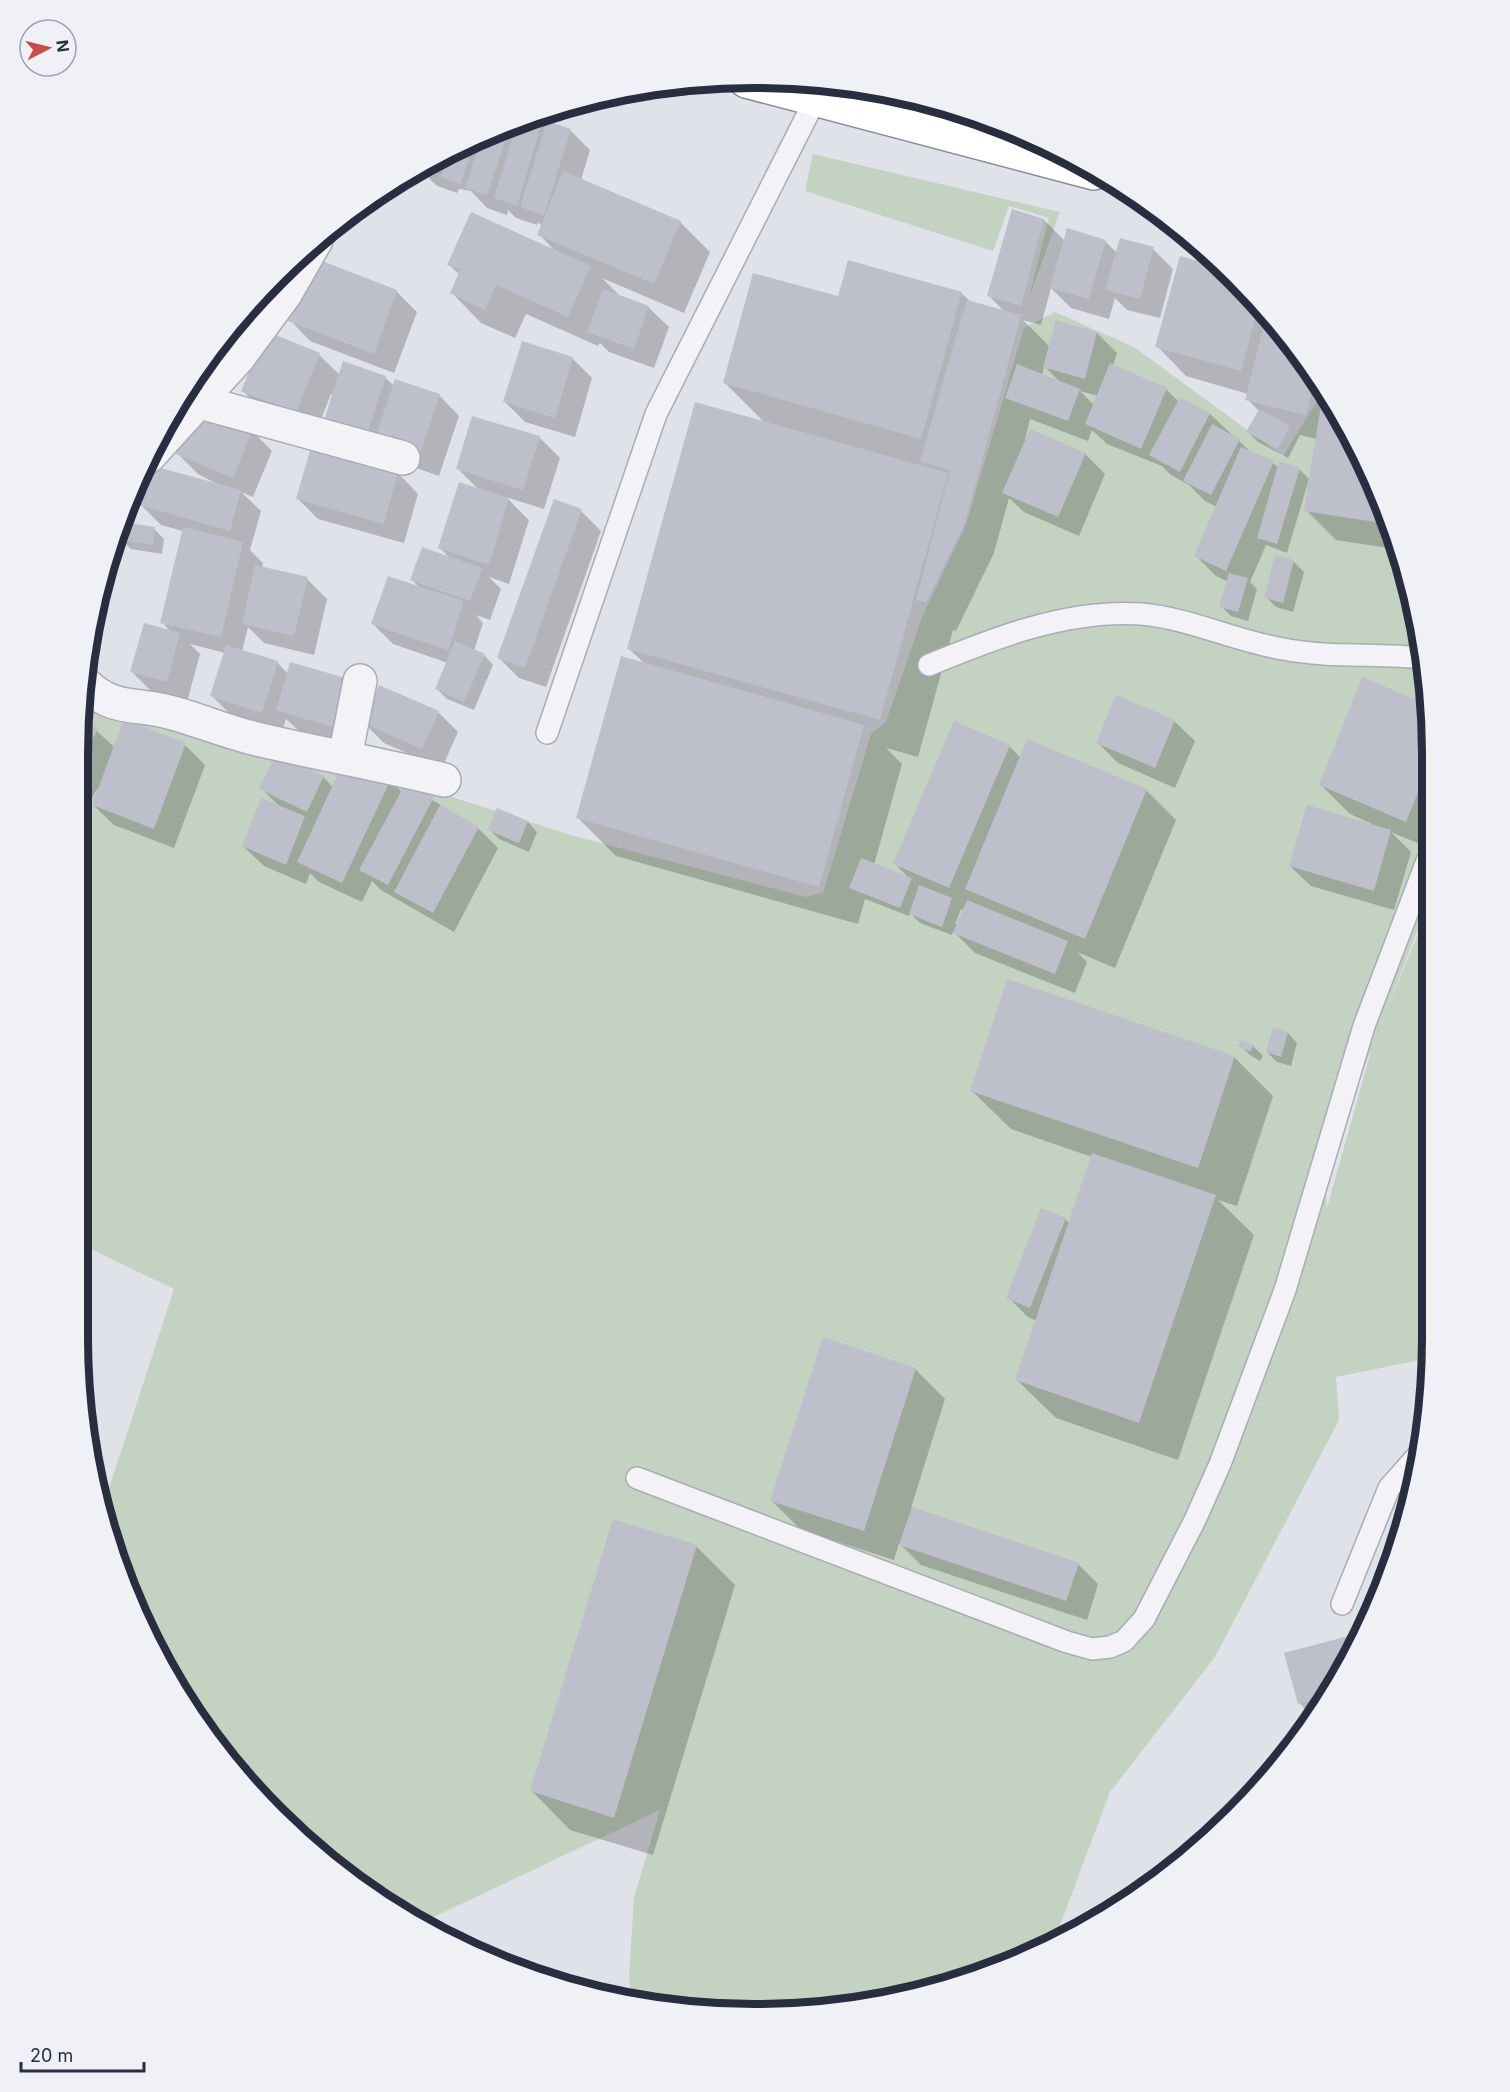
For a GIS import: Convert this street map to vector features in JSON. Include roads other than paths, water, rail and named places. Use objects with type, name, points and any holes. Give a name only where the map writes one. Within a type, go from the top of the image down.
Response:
[{"type":"highway","points":[[819,92],[1062,163]]},
{"type":"street","points":[[183,414],[200,402],[238,358],[285,294],[299,270]]},
{"type":"street","points":[[200,402],[404,458]]},
{"type":"street","points":[[345,757],[360,681]]},
{"type":"street","points":[[92,690],[98,696],[122,706],[170,712],[243,736],[444,780]]},
{"type":"lane","points":[[547,733],[656,414],[816,92]]},
{"type":"lane","points":[[929,665],[996,637],[1029,627],[1112,615],[1140,614],[1199,626],[1284,650],[1414,657]]},
{"type":"lane","points":[[637,1478],[1067,1642],[1092,1649],[1110,1647],[1124,1641],[1143,1619],[1166,1578],[1220,1464],[1284,1290],[1364,1026],[1422,874]]},
{"type":"lane","points":[[1342,1604],[1389,1488],[1409,1465]]}]
